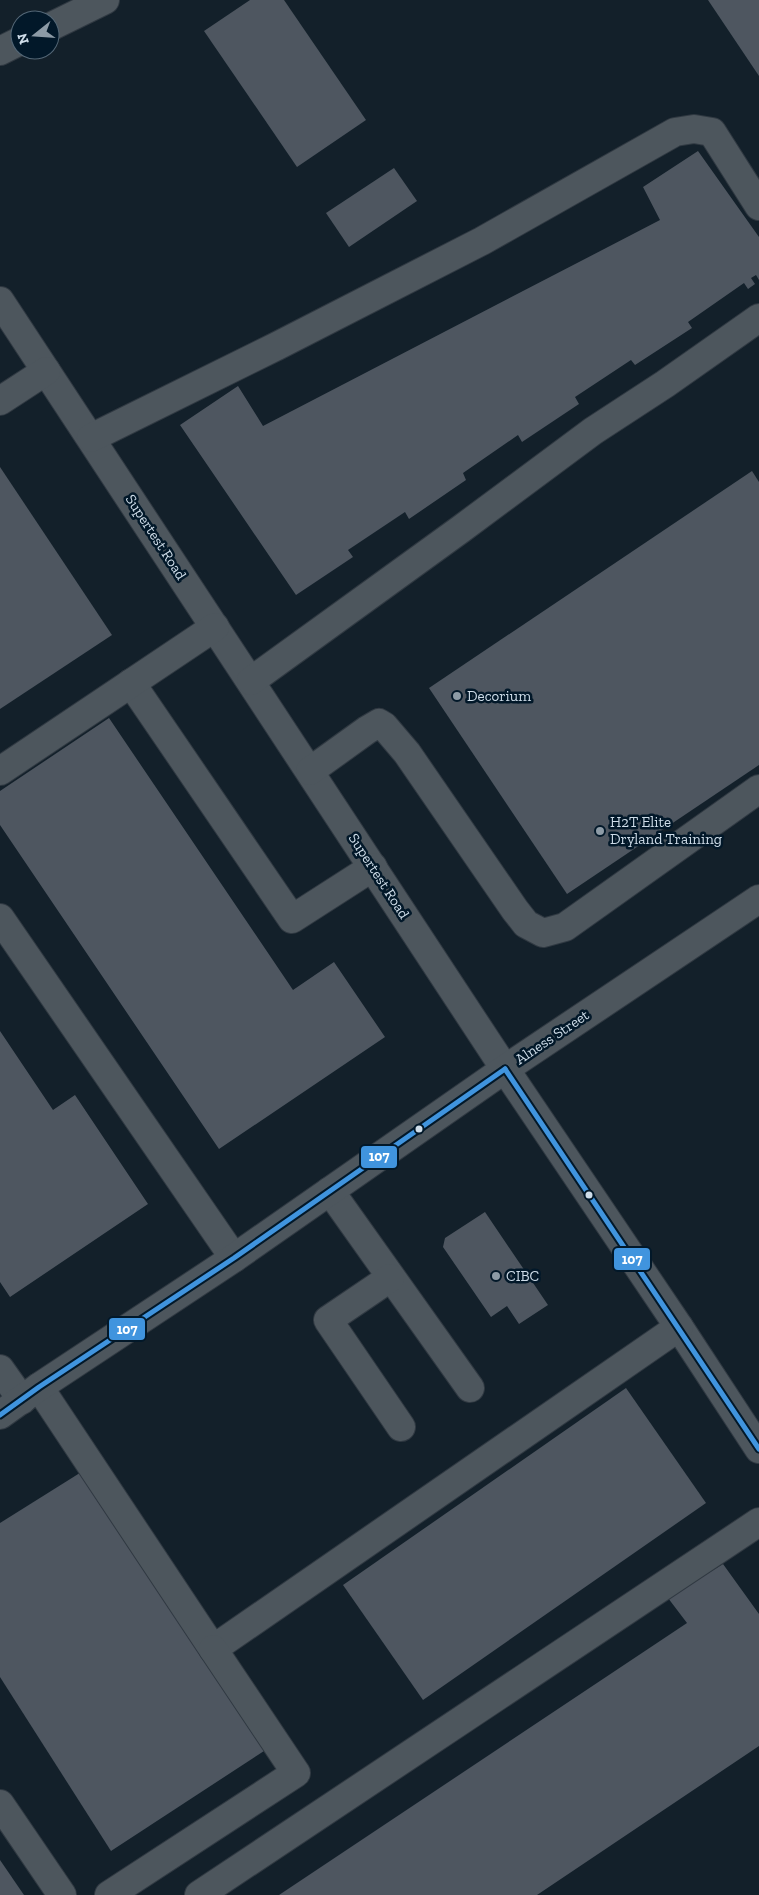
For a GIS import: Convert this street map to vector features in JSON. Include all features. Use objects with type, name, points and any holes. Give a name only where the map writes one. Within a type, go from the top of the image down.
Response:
[{"type":"street","points":[[60,21],[105,0]]},
{"type":"street","points":[[91,438],[482,242],[675,132],[694,129],[712,132],[759,206]]},
{"type":"street","name":"Supertest Road","points":[[3,312],[91,438],[504,1069],[680,1327],[759,1449]]},
{"type":"street","points":[[251,681],[454,535],[593,431],[665,384],[759,318]]},
{"type":"street","points":[[0,401],[46,372]]},
{"type":"street","points":[[0,771],[215,627]]},
{"type":"street","points":[[132,683],[292,919],[373,867]]},
{"type":"street","points":[[310,771],[366,730],[379,723],[384,726],[407,753],[515,910],[526,924],[543,933],[565,927],[759,789]]},
{"type":"street","name":"Alness Street","points":[[20,1401],[234,1258],[504,1069],[759,898]]},
{"type":"street","points":[[0,918],[234,1258]]},
{"type":"street","points":[[330,1191],[470,1388]]},
{"type":"street","points":[[390,1278],[328,1320],[401,1427]]},
{"type":"street","points":[[213,1649],[680,1327]]},
{"type":"street","points":[[0,1369],[20,1401],[213,1649],[296,1773],[109,1895]]},
{"type":"street","points":[[199,1895],[759,1522]]},
{"type":"street","points":[[0,1804],[62,1895]]},
{"type":"building","points":[[250,0],[284,0],[366,120],[297,167],[204,31]]},
{"type":"building","points":[[708,0],[759,0],[759,76]]},
{"type":"building","points":[[698,151],[759,237],[759,280],[756,275],[751,278],[755,284],[748,289],[744,283],[688,322],[692,328],[635,365],[631,360],[575,397],[579,404],[522,442],[518,435],[463,473],[466,480],[409,519],[405,512],[348,550],[353,557],[296,595],[180,425],[238,386],[263,426],[660,220],[643,187]]},
{"type":"building","points":[[394,168],[417,201],[349,247],[326,213]]},
{"type":"building","points":[[0,467],[112,635],[0,709]]},
{"type":"building","points":[[752,471],[759,482],[759,765],[567,894],[429,688]]},
{"type":"building","points":[[109,718],[293,990],[334,962],[385,1037],[219,1149],[0,825],[0,791]]},
{"type":"building","points":[[0,1031],[53,1110],[75,1095],[148,1204],[10,1297],[0,1282]]},
{"type":"building","name":"CIBC","points":[[485,1212],[548,1305],[519,1324],[507,1306],[491,1317],[443,1247],[445,1238]]},
{"type":"building","points":[[626,1388],[706,1503],[423,1700],[343,1585]]},
{"type":"building","points":[[83,1471],[264,1751],[111,1851],[0,1677],[0,1523]]},
{"type":"building","points":[[723,1564],[759,1614],[759,1746],[537,1895],[279,1895],[687,1623],[668,1598]]},
{"type":"building","points":[[0,1860],[24,1895],[0,1895]]},
{"type":"transit line","name":"107","points":[[505,1069],[759,1449]]},
{"type":"transit line","name":"107","points":[[0,1415],[39,1387],[234,1258],[505,1069]]},
{"type":"place","name":"Decorium","points":[[457,696]]},
{"type":"place","name":"H2T Elite Dryland Training","points":[[600,831]]},
{"type":"place","name":"CIBC","points":[[496,1276]]}]
